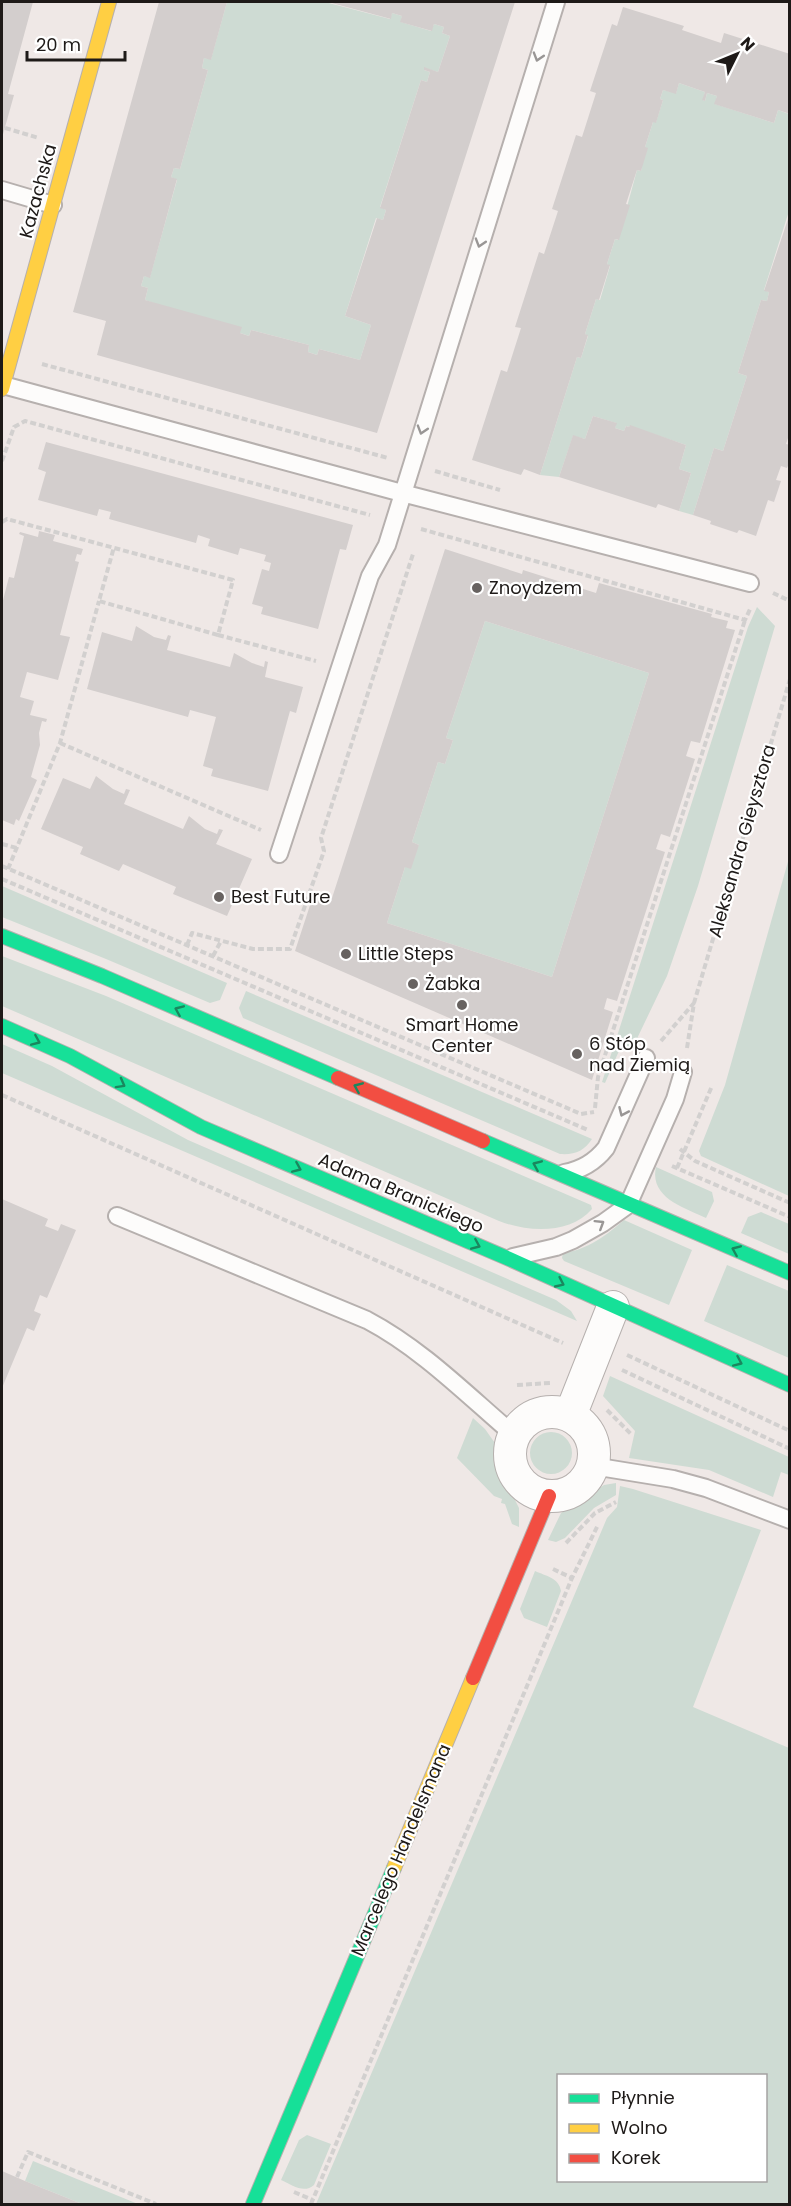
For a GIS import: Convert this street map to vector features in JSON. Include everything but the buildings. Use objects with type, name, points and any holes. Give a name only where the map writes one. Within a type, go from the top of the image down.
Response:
[{"type":"main road","name":"Kazachska","points":[[2,387],[109,2]]},
{"type":"main road","points":[[2,936],[102,976],[789,1273]]},
{"type":"main road","name":"Adama Branickiego","points":[[2,1026],[70,1056],[201,1127],[507,1258],[789,1385]]},
{"type":"main road","name":"Marcelego Handelsmana","points":[[253,2205],[549,1496]]},
{"type":"street","points":[[570,1416],[613,1307]]},
{"type":"street","points":[[552,1412],[570,1416],[585,1428],[591,1437],[594,1456],[589,1476],[573,1491],[563,1495],[549,1496],[532,1491],[516,1476],[510,1456],[514,1435],[526,1421],[543,1413],[552,1412]]},
{"type":"lane","points":[[279,854],[370,576],[387,545],[555,2]]},
{"type":"lane","points":[[2,190],[53,205]]},
{"type":"lane","points":[[2,387],[750,583]]},
{"type":"lane","points":[[559,1174],[581,1169],[600,1155],[611,1139],[646,1058]]},
{"type":"lane","points":[[507,1258],[556,1247],[573,1240],[603,1223],[628,1204],[675,1099],[683,1072]]},
{"type":"lane","points":[[117,1216],[367,1320],[390,1332],[514,1435]]},
{"type":"lane","points":[[593,1466],[673,1479],[706,1488],[789,1520]]},
{"type":"path","points":[[5,128],[39,138]]},
{"type":"path","points":[[2,462],[14,427],[25,421],[746,620]]},
{"type":"path","points":[[2,522],[7,519],[233,580],[218,634]]},
{"type":"path","points":[[417,540],[421,529]]},
{"type":"path","points":[[8,869],[60,743],[114,547]]},
{"type":"path","points":[[187,945],[192,933],[254,949],[290,949],[324,851],[321,838],[414,551]]},
{"type":"path","points":[[99,601],[316,661]]},
{"type":"path","points":[[2,866],[581,1114],[594,1112],[598,1077],[752,605]]},
{"type":"path","name":"Aleksandra Gieysztora","points":[[683,1072],[694,1003],[789,679]]},
{"type":"path","points":[[60,743],[261,830]]},
{"type":"path","points":[[2,844],[17,848]]},
{"type":"path","points":[[2,879],[611,1139]]},
{"type":"path","points":[[213,956],[221,941]]},
{"type":"path","name":"Aleksandra Gieysztora","points":[[646,1058],[694,1003]]},
{"type":"path","points":[[677,1168],[712,1086]]},
{"type":"path","points":[[2,1095],[789,1431]]},
{"type":"path","points":[[677,1148],[696,1161],[789,1203]]},
{"type":"path","points":[[649,1157],[789,1217]]},
{"type":"path","points":[[597,1349],[789,1449]]},
{"type":"path","points":[[311,2205],[572,1578]]},
{"type":"path","points":[[16,2177],[28,2152],[156,2205]]},
{"type":"shaded area","points":[[227,2],[325,2],[390,19],[392,13],[402,16],[401,22],[431,31],[434,24],[444,27],[442,33],[450,36],[438,72],[424,68],[430,72],[427,82],[421,80],[380,207],[386,210],[383,220],[376,218],[345,316],[371,325],[360,360],[319,349],[317,355],[308,352],[309,345],[251,330],[249,336],[145,300],[148,288],[141,286],[144,276],[150,277],[177,180],[171,177],[174,168],[180,169],[208,70],[202,68],[204,58],[211,59]]},
{"type":"shaded area","points":[[679,83],[705,92],[703,100],[705,101],[707,93],[717,96],[715,104],[774,123],[778,110],[789,114],[789,211],[764,290],[769,292],[767,301],[761,300],[738,373],[747,376],[723,451],[714,448],[693,515],[679,511],[691,473],[679,469],[686,445],[630,426],[626,426],[624,431],[615,428],[616,423],[593,416],[585,439],[573,436],[559,477],[540,475],[577,357],[581,358],[588,336],[585,334],[596,299],[600,300],[610,266],[607,264],[615,239],[618,240],[637,170],[641,171],[645,147],[663,100],[660,99],[663,90],[676,93]]},
{"type":"shaded area","points":[[757,607],[775,626],[698,886],[667,976],[632,1049],[622,1044],[605,1083],[602,1082],[748,627]]},
{"type":"shaded area","points":[[485,621],[649,673],[552,977],[387,923],[405,867],[419,845],[412,842],[438,762],[445,764],[453,740],[446,738]]},
{"type":"shaded area","points":[[789,858],[790,1196],[701,1156],[699,1151],[725,1085]]},
{"type":"shaded area","points":[[2,886],[227,983],[220,1000],[210,1003],[2,917]]},
{"type":"shaded area","points":[[2,956],[106,996],[591,1205],[592,1209],[572,1223],[548,1229],[522,1227],[499,1221],[2,1006]]},
{"type":"shaded area","points":[[246,991],[592,1139],[586,1147],[579,1151],[560,1154],[243,1018],[239,1008]]},
{"type":"shaded area","points":[[2,1044],[52,1066],[188,1140],[556,1300],[571,1311],[577,1321],[2,1073]]},
{"type":"shaded area","points":[[656,1167],[712,1192],[714,1201],[706,1218],[679,1206],[663,1194],[655,1178]]},
{"type":"shaded area","points":[[761,1212],[789,1224],[789,1254],[741,1233],[748,1217]]},
{"type":"shaded area","points":[[624,1220],[692,1250],[669,1305],[564,1261],[562,1258],[563,1253],[580,1249],[596,1241]]},
{"type":"shaded area","points":[[727,1265],[789,1291],[789,1358],[704,1321]]},
{"type":"shaded area","points":[[610,1376],[789,1457],[789,1475],[781,1472],[773,1497],[709,1470],[629,1458],[635,1431],[603,1396]]},
{"type":"shaded area","points":[[473,1418],[485,1429],[497,1446],[498,1466],[519,1508],[519,1527],[512,1524],[505,1504],[501,1503],[502,1499],[494,1496],[457,1458]]},
{"type":"shaded area","points":[[551,1432],[566,1438],[572,1453],[566,1468],[551,1474],[536,1468],[530,1453],[536,1438]]},
{"type":"shaded area","points":[[616,1483],[616,1495],[594,1508],[565,1538],[556,1542],[548,1540],[561,1513],[604,1485]]},
{"type":"shaded area","points":[[620,1486],[761,1530],[693,1707],[789,1748],[789,2204],[316,2204],[607,1518],[617,1507]]},
{"type":"shaded area","points":[[535,1571],[555,1580],[561,1591],[547,1627],[524,1618],[520,1609]]},
{"type":"shaded area","points":[[307,2135],[331,2144],[314,2185],[302,2189],[281,2180],[299,2140]]},
{"type":"shaded area","points":[[33,2161],[138,2204],[82,2204],[25,2181]]},
{"type":"traffic: fast","points":[[2,936],[102,976],[338,1078]]},
{"type":"traffic: fast","points":[[2,1026],[70,1056],[201,1127],[507,1258],[790,1385]]},
{"type":"traffic: fast","points":[[483,1141],[790,1273]]},
{"type":"traffic: fast","points":[[253,2204],[394,1868]]},
{"type":"traffic: slow","points":[[2,389],[109,2]]},
{"type":"traffic: slow","points":[[394,1868],[473,1678]]},
{"type":"traffic: jam","points":[[338,1078],[483,1141]]},
{"type":"traffic: jam","points":[[473,1678],[549,1496]]},
{"type":"place","name":"Znoydzem","points":[[477,588]]},
{"type":"place","name":"Best Future","points":[[219,897]]},
{"type":"place","name":"Little Steps","points":[[346,954]]},
{"type":"place","name":"Żabka","points":[[413,984]]},
{"type":"place","name":"Smart Home Center","points":[[462,1005]]},
{"type":"place","name":"6 Stóp nad Ziemią","points":[[577,1054]]}]
